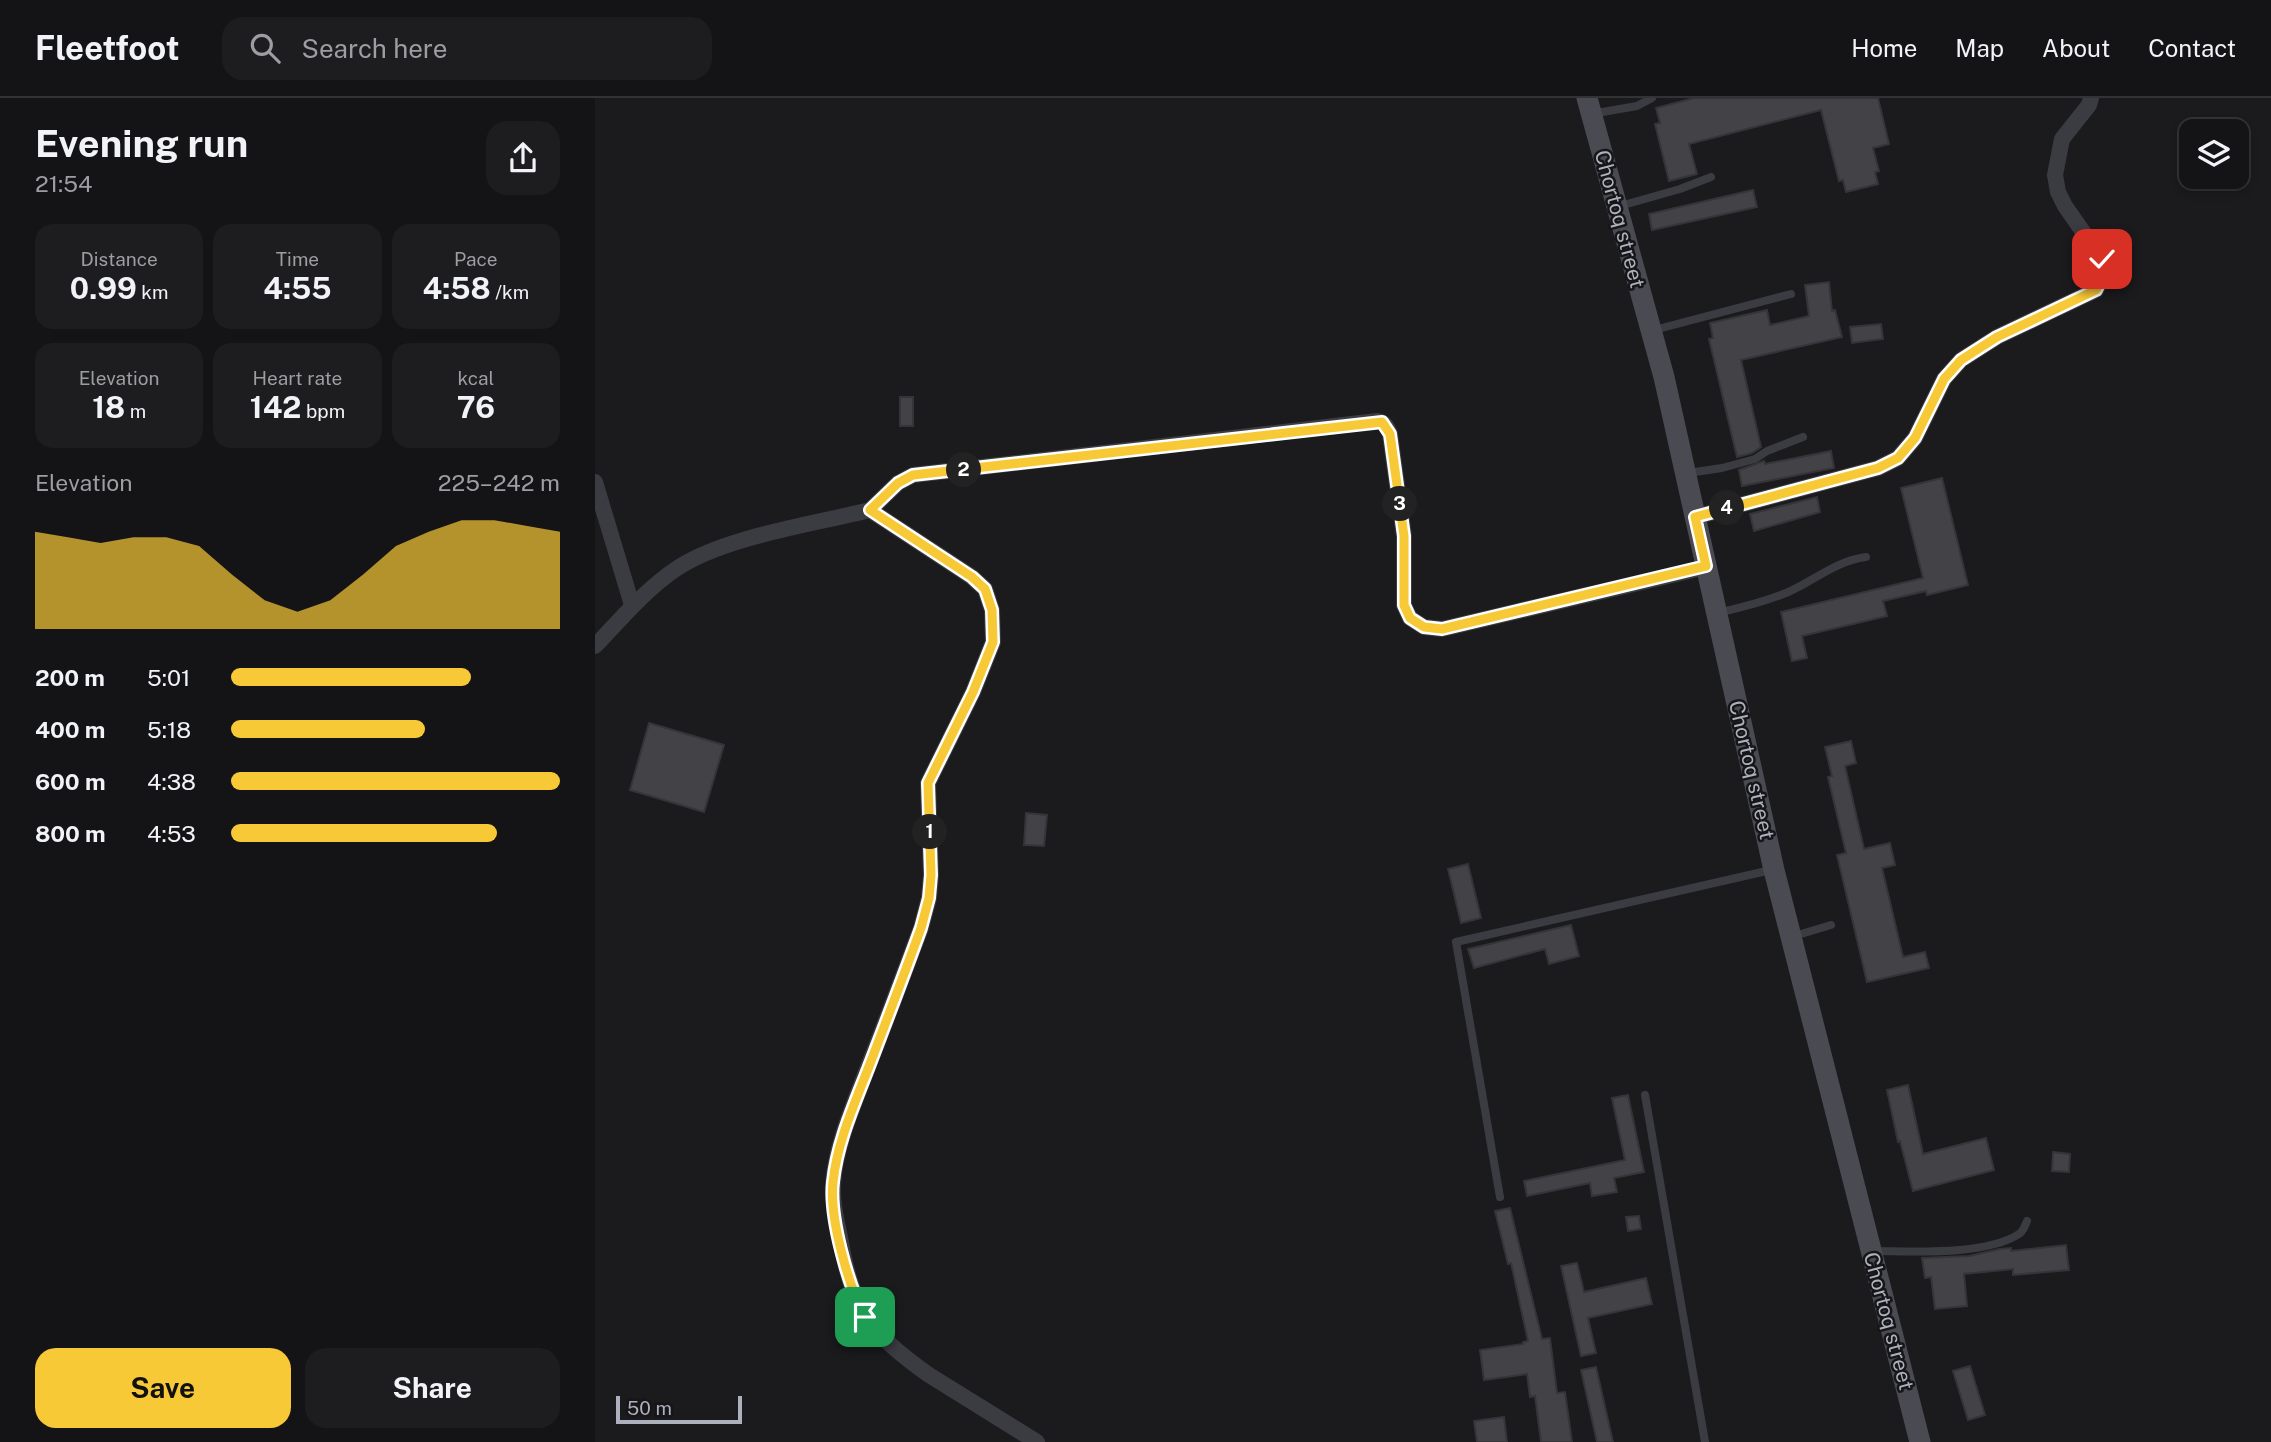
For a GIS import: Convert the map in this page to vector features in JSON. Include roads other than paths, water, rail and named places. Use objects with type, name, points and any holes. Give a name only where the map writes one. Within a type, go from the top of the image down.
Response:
[{"type":"main road","name":"Chortoq street","points":[[1589,106],[1651,330],[1774,870],[1920,1442]]},
{"type":"street","points":[[1695,517],[1878,468],[1898,458],[1915,438],[1944,379],[1961,360],[1997,337],[2096,290],[2103,276],[2102,259],[2065,206],[2058,192],[2055,174],[2062,139],[2089,105],[2091,98]]},
{"type":"street","points":[[595,646],[632,605],[677,568],[708,552],[746,539],[870,510],[898,483],[913,475],[1377,421],[1387,426],[1390,434],[1404,536],[1404,605],[1410,618],[1424,627],[1442,629],[1706,566]]},
{"type":"street","points":[[595,482],[632,605]]},
{"type":"street","points":[[870,510],[972,577],[985,589],[992,610],[993,642],[973,692],[928,783],[931,875],[929,898],[921,928],[850,1115],[833,1183],[835,1212],[851,1287],[865,1317],[874,1329],[929,1375],[1037,1442]]},
{"type":"lane","points":[[1589,106],[1637,106],[1652,98]]},
{"type":"lane","points":[[1617,206],[1680,189],[1711,177]]},
{"type":"lane","points":[[1651,330],[1791,294]]},
{"type":"lane","points":[[1685,473],[1722,468],[1755,459],[1767,451],[1803,437]]},
{"type":"lane","points":[[1717,613],[1749,606],[1787,592],[1847,559],[1866,556]]},
{"type":"lane","points":[[1500,1197],[1456,942],[1774,870]]},
{"type":"lane","points":[[1791,937],[1831,925]]},
{"type":"lane","points":[[1645,1095],[1705,1442]]},
{"type":"lane","points":[[1870,1251],[1954,1251],[1994,1244],[2021,1234],[2027,1221]]}]
